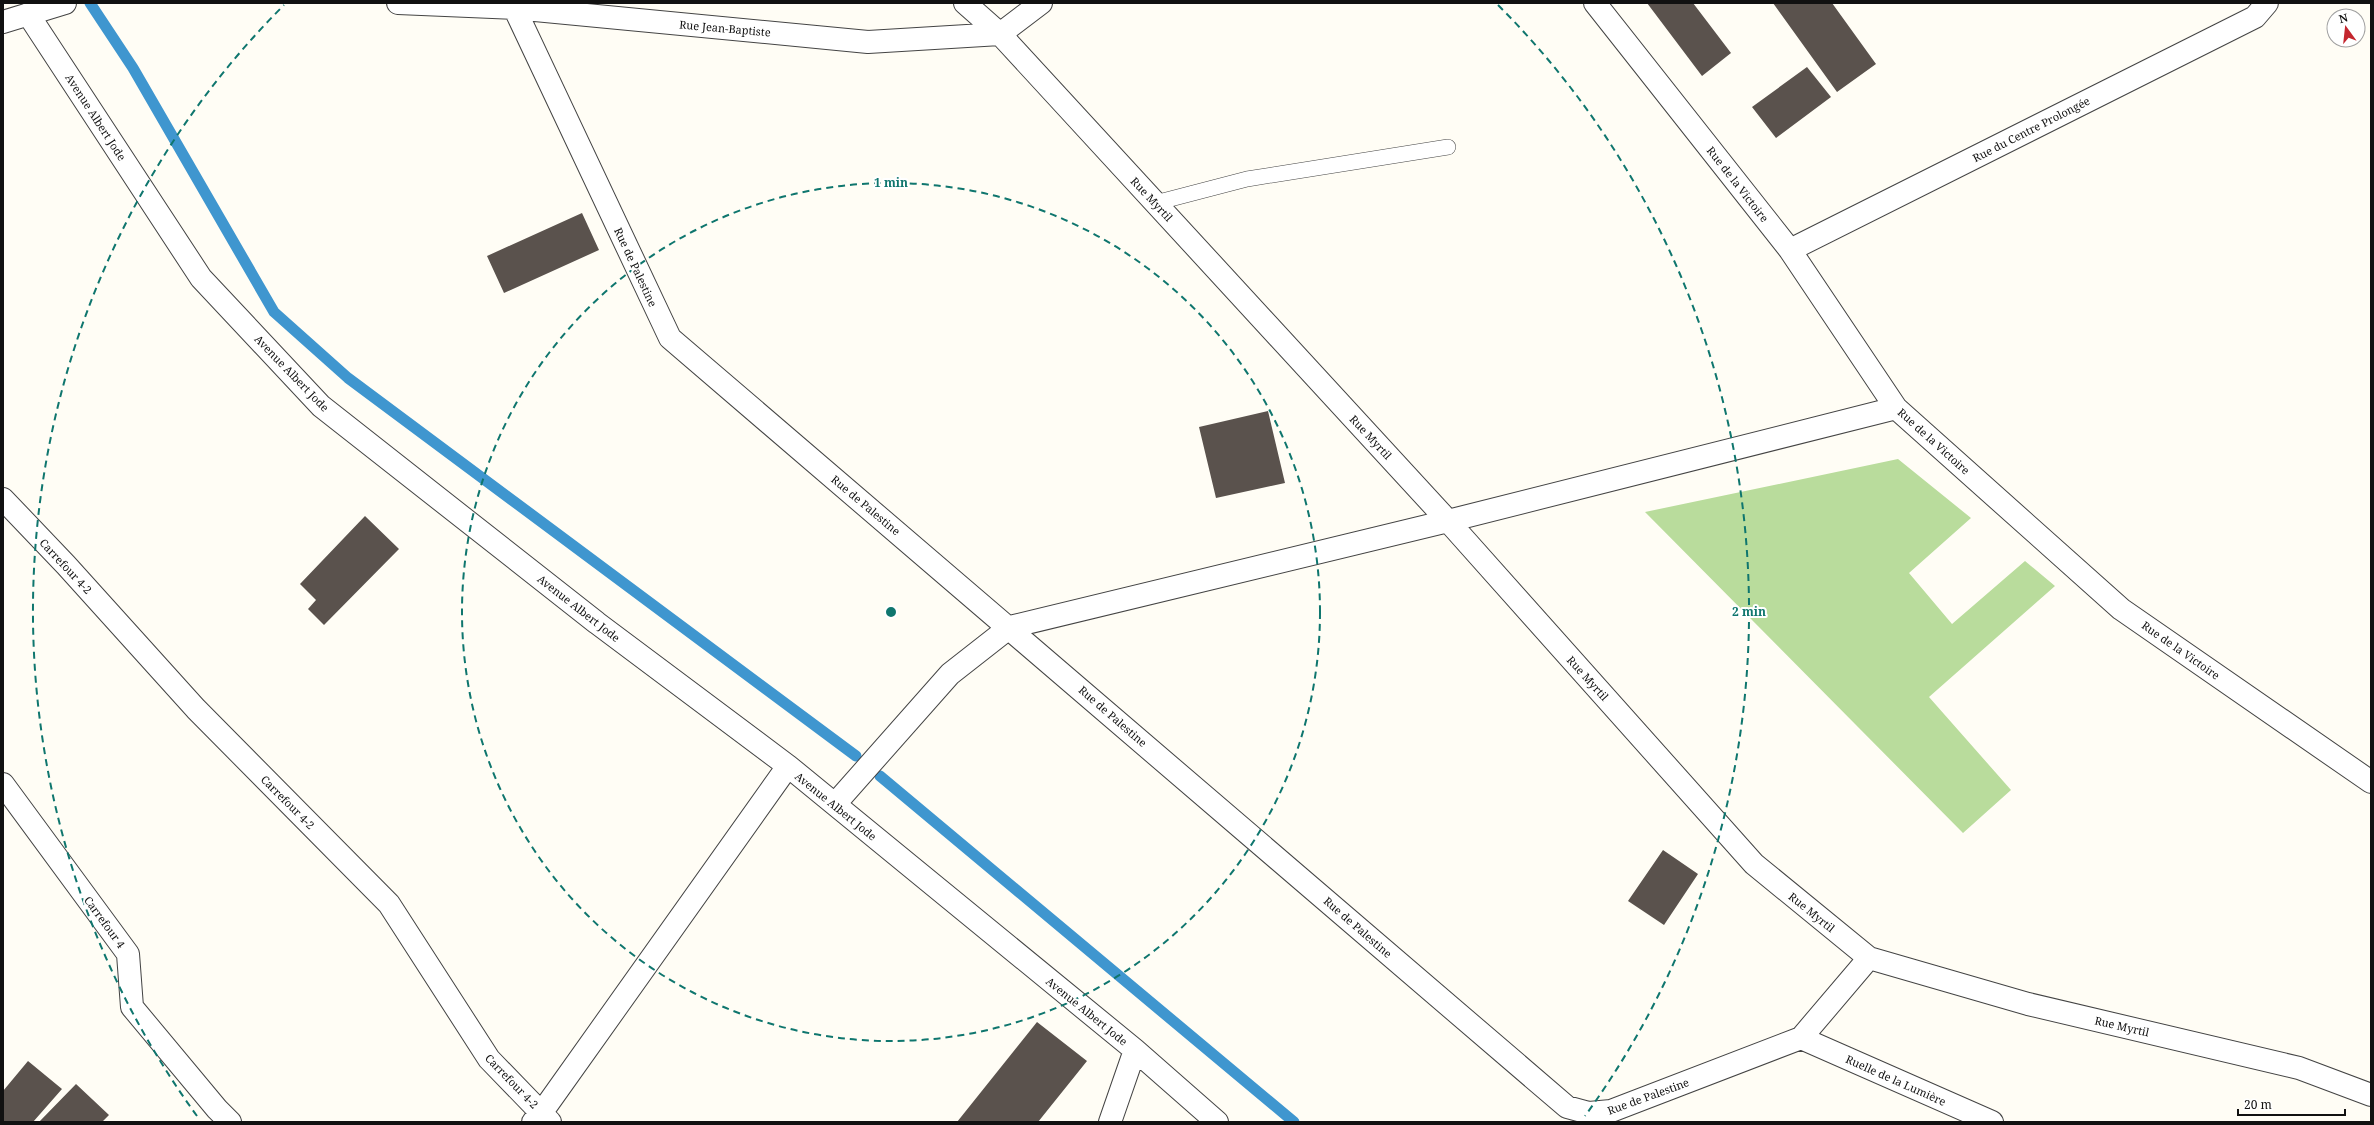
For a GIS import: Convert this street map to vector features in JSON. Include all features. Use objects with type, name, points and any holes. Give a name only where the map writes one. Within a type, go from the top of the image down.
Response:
[{"type":"street","points":[[3,22],[63,3]]},
{"type":"street","name":"Rue Jean-Baptiste","points":[[398,3],[513,6],[868,42],[1000,34]]},
{"type":"street","name":"Rue Myrtil","points":[[965,3],[1000,34],[1448,521],[1754,864],[1868,958],[2028,1004],[2299,1068],[2371,1095]]},
{"type":"street","points":[[1000,34],[1041,3]]},
{"type":"street","name":"Rue de la Victoire","points":[[1595,3],[1790,250],[1896,408],[2121,609],[2371,782]]},
{"type":"street","name":"Rue du Centre Prolongée","points":[[1790,250],[2255,17],[2268,3]]},
{"type":"street","name":"Rue de Palestine","points":[[513,6],[670,338],[1567,1107],[1590,1113],[1611,1111],[1801,1038],[1868,958]]},
{"type":"street","name":"Avenue Albert Jode","points":[[28,14],[202,278],[321,406],[597,623],[788,766],[1135,1050],[1217,1122]]},
{"type":"street","points":[[835,804],[950,674],[1010,628],[1448,521],[1896,408]]},
{"type":"street","name":"Carrefour 4-2","points":[[3,499],[66,565],[196,709],[389,904],[489,1059],[542,1119]]},
{"type":"street","points":[[542,1119],[788,766]]},
{"type":"street","name":"Carrefour 4","points":[[3,784],[128,954],[132,1007],[217,1109],[230,1122]]},
{"type":"street","name":"Ruelle de la Lumière","points":[[1801,1038],[1992,1122]]},
{"type":"street","points":[[1110,1122],[1135,1050]]},
{"type":"lane","points":[[1155,203],[1247,179],[1448,147]]},
{"type":"green space","points":[[1898,459],[1971,518],[1909,573],[1952,624],[2025,561],[2055,586],[1929,697],[2011,790],[1963,833],[1645,512]]},
{"type":"building","points":[[1647,3],[1693,3],[1731,53],[1702,76]]},
{"type":"building","points":[[1773,3],[1832,3],[1876,64],[1837,92]]},
{"type":"building","points":[[1807,67],[1831,97],[1776,138],[1752,107]]},
{"type":"building","points":[[582,213],[599,250],[504,293],[487,256]]},
{"type":"building","points":[[1268,411],[1285,483],[1216,498],[1199,427]]},
{"type":"building","points":[[365,516],[399,549],[324,625],[308,609],[316,600],[300,584]]},
{"type":"building","points":[[1663,850],[1698,874],[1664,925],[1628,901]]},
{"type":"building","points":[[1037,1022],[1087,1061],[1038,1122],[957,1122]]},
{"type":"building","points":[[28,1061],[62,1089],[33,1122],[3,1122],[3,1091]]},
{"type":"building","points":[[76,1084],[109,1115],[102,1122],[39,1122]]},
{"type":"waterway","points":[[90,3],[133,68],[274,312],[348,378],[856,756]]},
{"type":"waterway","points":[[880,776],[1294,1122]]}]
